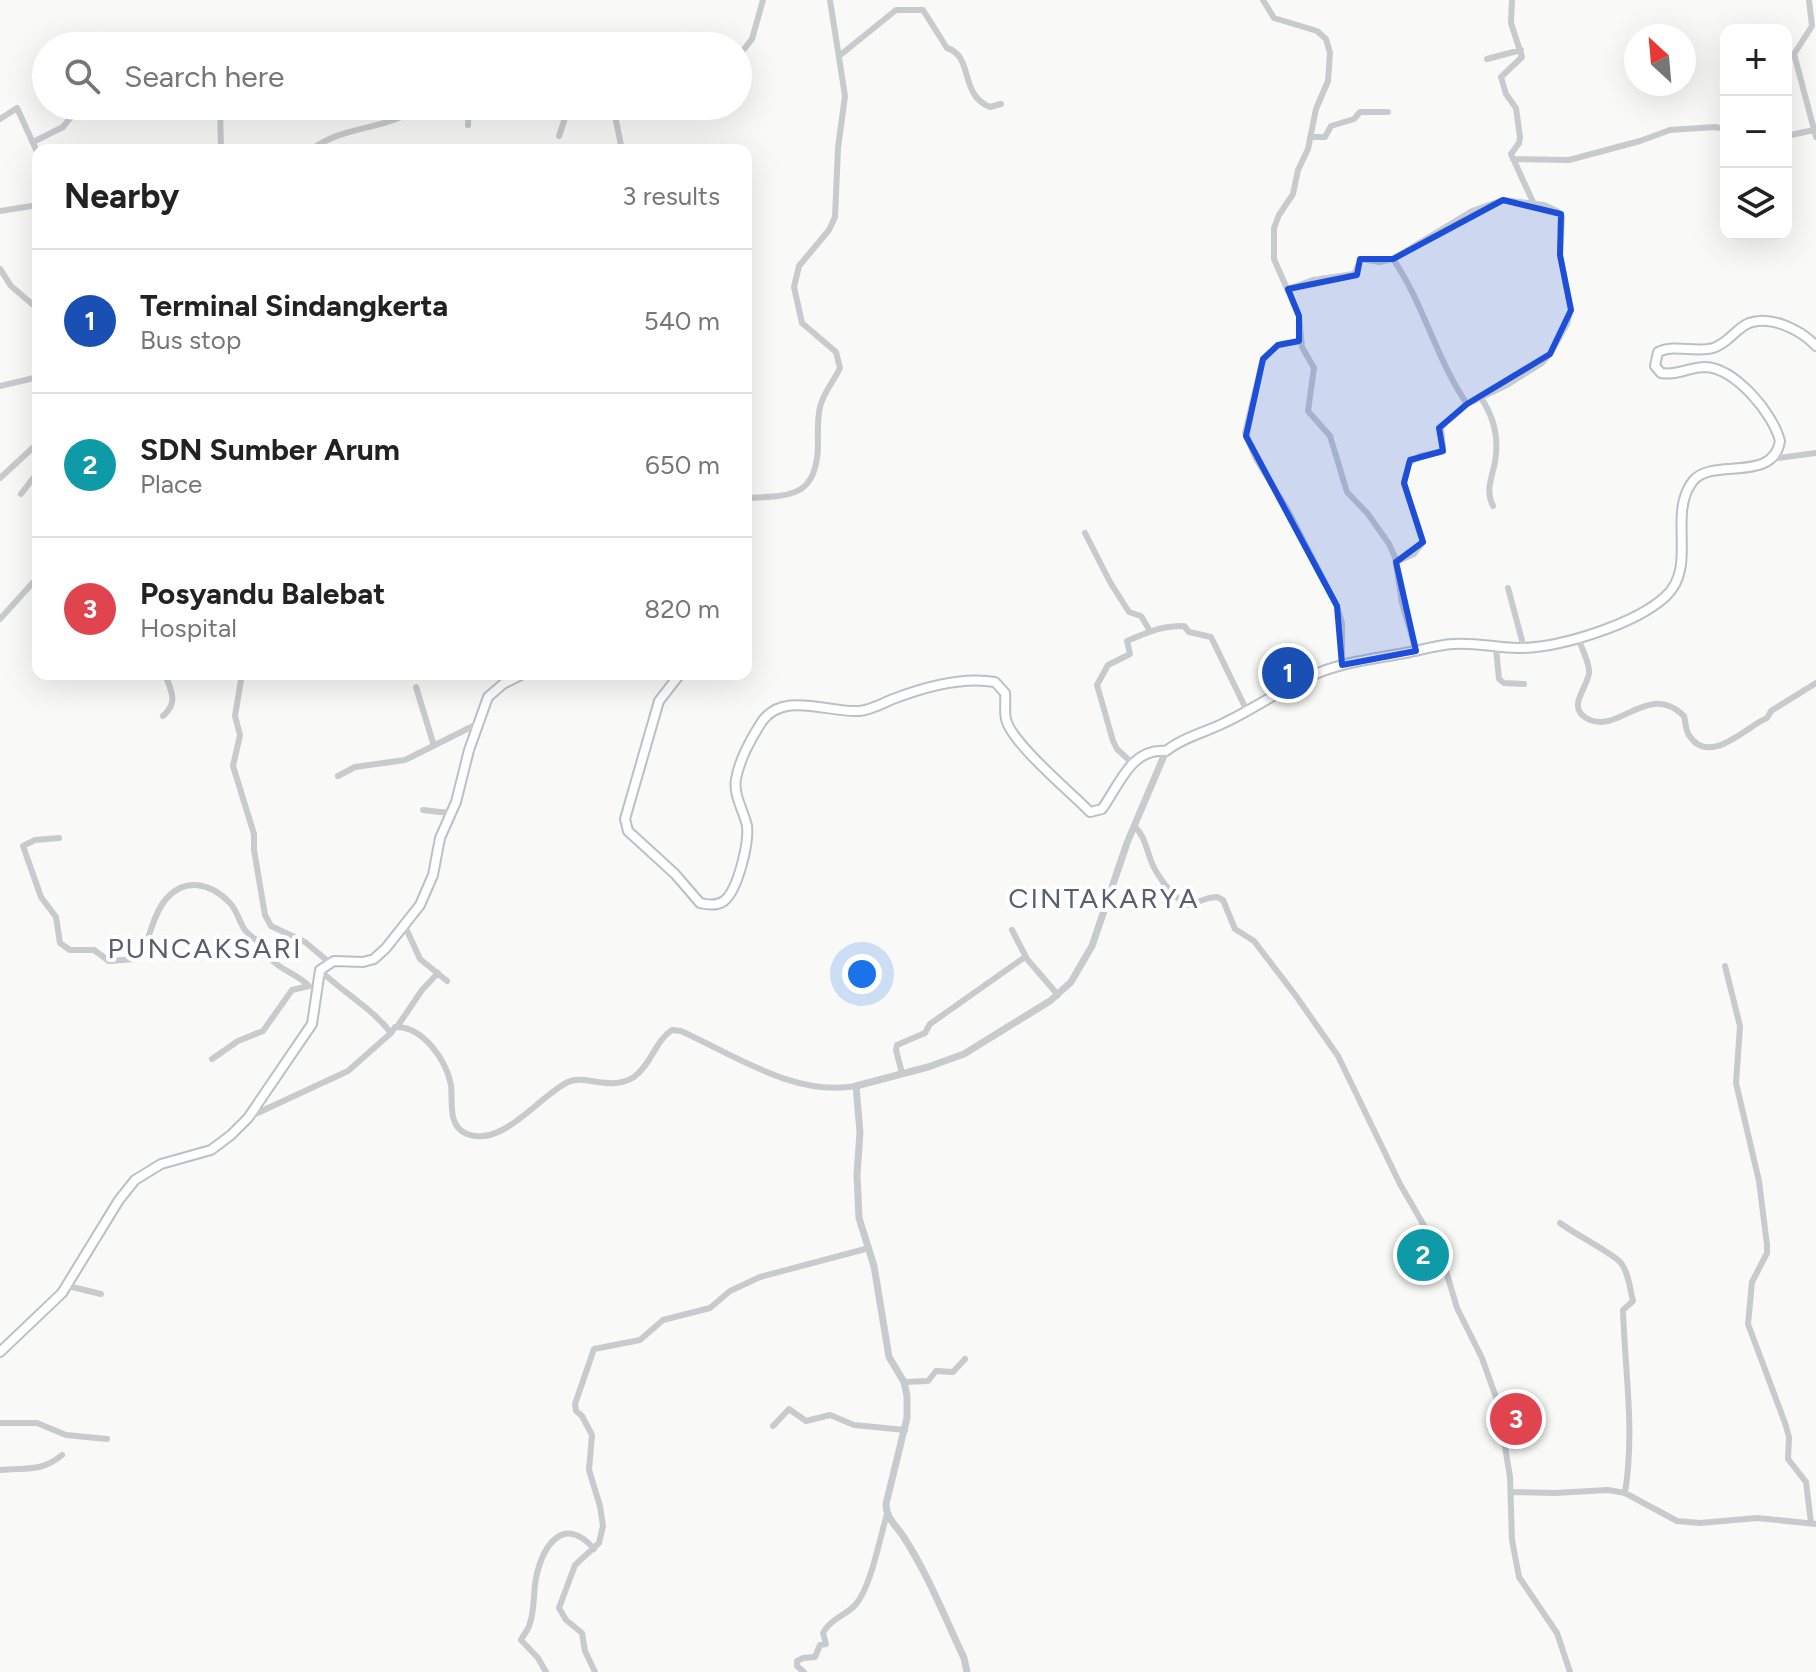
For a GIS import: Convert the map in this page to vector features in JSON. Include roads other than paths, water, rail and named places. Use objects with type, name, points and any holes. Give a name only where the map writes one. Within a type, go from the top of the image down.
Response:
[{"type":"main road","points":[[675,680],[659,701],[625,819],[628,831],[675,874],[696,900],[705,904],[720,903],[726,899],[739,873],[747,837],[736,777],[761,723],[781,707],[862,711],[937,686],[995,682],[1004,690],[1005,717],[1010,730],[1090,812],[1102,809],[1132,763],[1147,753],[1166,751],[1314,674],[1342,665],[1455,644],[1496,648],[1550,646],[1644,612],[1673,587],[1680,565],[1681,515],[1687,491],[1694,479],[1753,467],[1770,459],[1778,450],[1779,435],[1739,382],[1723,371],[1706,367],[1676,374],[1661,373],[1655,366],[1658,352],[1666,349],[1692,351],[1713,348],[1728,341],[1745,325],[1755,322],[1793,328],[1816,346]]},
{"type":"main road","points":[[0,1352],[56,1301],[68,1286],[119,1200],[135,1180],[161,1164],[211,1150],[248,1118],[312,1024],[316,1009],[313,986],[320,970],[330,963],[374,959],[386,948],[428,890],[449,813],[456,802],[477,724],[488,697],[511,680]]},
{"type":"street","points":[[752,39],[763,0]]},
{"type":"street","points":[[752,498],[794,494],[812,480],[818,464],[820,405],[840,368],[836,352],[802,323],[794,287],[799,266],[833,223],[845,96],[830,0]]},
{"type":"street","points":[[1263,0],[1274,18],[1317,31],[1328,43],[1330,74],[1316,109],[1308,149],[1298,170],[1293,194],[1274,228],[1274,259],[1299,316],[1301,341],[1314,368],[1308,411],[1330,436],[1347,492],[1389,544],[1416,651]]},
{"type":"street","points":[[1512,0],[1511,23],[1521,50],[1521,60],[1501,77],[1506,94],[1516,108],[1520,141],[1511,151],[1513,159],[1533,202]]},
{"type":"street","points":[[1792,135],[1815,133],[1794,54],[1812,26],[1809,0]]},
{"type":"street","points":[[839,56],[896,10],[923,10],[945,46],[960,55],[979,101],[990,107],[1001,104]]},
{"type":"street","points":[[1487,59],[1521,50]]},
{"type":"street","points":[[0,119],[16,107],[33,142],[63,127],[68,120]]},
{"type":"street","points":[[1310,137],[1325,137],[1331,126],[1354,119],[1360,112],[1388,112]]},
{"type":"street","points":[[220,120],[221,144]]},
{"type":"street","points":[[321,144],[337,134],[391,120]]},
{"type":"street","points":[[468,120],[468,125]]},
{"type":"street","points":[[559,136],[564,120]]},
{"type":"street","points":[[616,120],[621,144]]},
{"type":"street","points":[[1513,159],[1569,160],[1670,130],[1720,128]]},
{"type":"street","points":[[1288,289],[1313,280],[1354,274],[1361,259],[1374,262],[1393,259],[1488,205],[1509,199],[1553,208],[1562,217],[1559,249],[1570,316],[1542,363],[1467,404],[1441,427],[1441,452],[1420,456],[1409,463],[1404,483],[1423,542],[1414,554],[1396,562]]},
{"type":"street","points":[[0,211],[32,206]]},
{"type":"street","points":[[1393,259],[1404,276],[1453,383],[1467,404]]},
{"type":"street","points":[[0,269],[11,286],[32,304]]},
{"type":"street","points":[[1301,341],[1278,345],[1263,359],[1245,433],[1256,459],[1283,501],[1337,606],[1342,623],[1342,665]]},
{"type":"street","points":[[0,386],[32,378]]},
{"type":"street","points":[[1481,398],[1497,434],[1489,490],[1493,506]]},
{"type":"street","points":[[0,478],[32,449]]},
{"type":"street","points":[[1770,459],[1816,453]]},
{"type":"street","points":[[21,494],[32,480]]},
{"type":"street","points":[[1085,533],[1129,612],[1141,616],[1150,631]]},
{"type":"street","points":[[0,619],[32,584]]},
{"type":"street","points":[[1508,588],[1524,648]]},
{"type":"street","points":[[1132,763],[1113,741],[1097,685],[1108,665],[1130,654],[1127,641],[1159,627],[1184,626],[1189,632],[1211,637],[1247,711]]},
{"type":"street","points":[[1578,638],[1589,670],[1578,703],[1581,713],[1598,721],[1652,703],[1663,703],[1684,716],[1686,730],[1694,741],[1710,747],[1735,740],[1757,721],[1767,718],[1771,711],[1816,683]]},
{"type":"street","points":[[1496,648],[1499,679],[1504,683],[1524,684]]},
{"type":"street","points":[[163,716],[174,699],[167,680]]},
{"type":"street","points":[[241,680],[235,716],[240,739],[233,766],[254,834],[265,915],[271,926],[305,942],[330,963]]},
{"type":"street","points":[[416,687],[434,746]]},
{"type":"street","points":[[338,776],[355,767],[405,760],[477,724]]},
{"type":"street","points":[[397,1027],[413,1030],[435,1051],[450,1083],[452,1115],[459,1127],[469,1135],[484,1136],[522,1118],[570,1081],[598,1084],[621,1083],[630,1079],[641,1071],[662,1038],[672,1030],[681,1031],[753,1065],[805,1084],[836,1089],[949,1061],[976,1048],[1058,995],[1071,982],[1092,946],[1134,826],[1166,751]]},
{"type":"street","points":[[423,810],[449,813]]},
{"type":"street","points":[[1134,826],[1142,835],[1157,873],[1183,903],[1194,904],[1217,897],[1223,900],[1235,929],[1254,941],[1338,1056],[1389,1162],[1437,1250],[1454,1291],[1457,1308],[1482,1358],[1498,1403],[1511,1492],[1512,1540],[1519,1577],[1557,1633],[1570,1672]]},
{"type":"street","points":[[59,838],[35,840],[23,846],[41,897],[56,917],[60,943],[70,950],[94,950],[109,961],[136,959],[143,951],[149,929],[163,903],[178,888],[186,884],[194,885],[230,902],[244,928],[270,959],[313,986]]},
{"type":"street","points":[[404,924],[420,959],[447,981]]},
{"type":"street","points":[[1012,930],[1025,957],[1058,995]]},
{"type":"street","points":[[902,1073],[897,1045],[925,1033],[930,1024],[1025,957]]},
{"type":"street","points":[[1511,1492],[1555,1493],[1594,1489],[1625,1493],[1677,1521],[1700,1523],[1757,1518],[1814,1524],[1806,1482],[1788,1459],[1789,1437],[1785,1423],[1754,1347],[1748,1324],[1752,1282],[1767,1253],[1767,1245],[1759,1181],[1736,1083],[1740,1026],[1725,966]]},
{"type":"street","points":[[320,970],[348,997],[373,1013],[391,1033]]},
{"type":"street","points":[[248,1118],[361,1062],[397,1027],[415,999],[438,973]]},
{"type":"street","points":[[212,1059],[238,1041],[263,1031],[292,990],[313,986]]},
{"type":"street","points":[[804,1672],[797,1666],[797,1661],[815,1657],[820,1645],[826,1644],[823,1633],[827,1626],[855,1606],[865,1590],[887,1514],[905,1430],[907,1396],[904,1382],[889,1357],[874,1266],[858,1208],[860,1132],[856,1086]]},
{"type":"street","points":[[1560,1223],[1621,1262],[1633,1301],[1623,1310],[1630,1449],[1625,1493]]},
{"type":"street","points":[[595,1672],[585,1651],[582,1633],[566,1620],[559,1608],[575,1565],[601,1540],[603,1518],[589,1470],[592,1435],[576,1411],[575,1404],[594,1349],[640,1340],[663,1320],[710,1308],[730,1291],[760,1277],[869,1248]]},
{"type":"street","points":[[68,1286],[101,1294]]},
{"type":"street","points":[[904,1382],[928,1381],[936,1371],[953,1372],[965,1359]]},
{"type":"street","points":[[773,1426],[789,1409],[806,1421],[830,1415],[854,1425],[905,1430]]},
{"type":"street","points":[[0,1423],[37,1423],[66,1435],[107,1439]]},
{"type":"street","points":[[0,1470],[19,1467],[40,1469],[62,1455]]},
{"type":"street","points":[[887,1514],[926,1576],[964,1658],[967,1672]]},
{"type":"street","points":[[546,1672],[521,1640],[531,1622],[535,1580],[542,1558],[558,1536],[564,1533],[582,1537],[594,1549]]},
{"type":"place","name":"Terminal Sindangkerta","points":[[1288,673]]},
{"type":"place","name":"SDN Sumber Arum","points":[[1423,1255]]},
{"type":"place","name":"Posyandu Balebat","points":[[1516,1419]]},
{"type":"district","name":"CINTAKARYA","points":[[1104,898]]},
{"type":"district","name":"PUNCAKSARI","points":[[205,948]]}]
